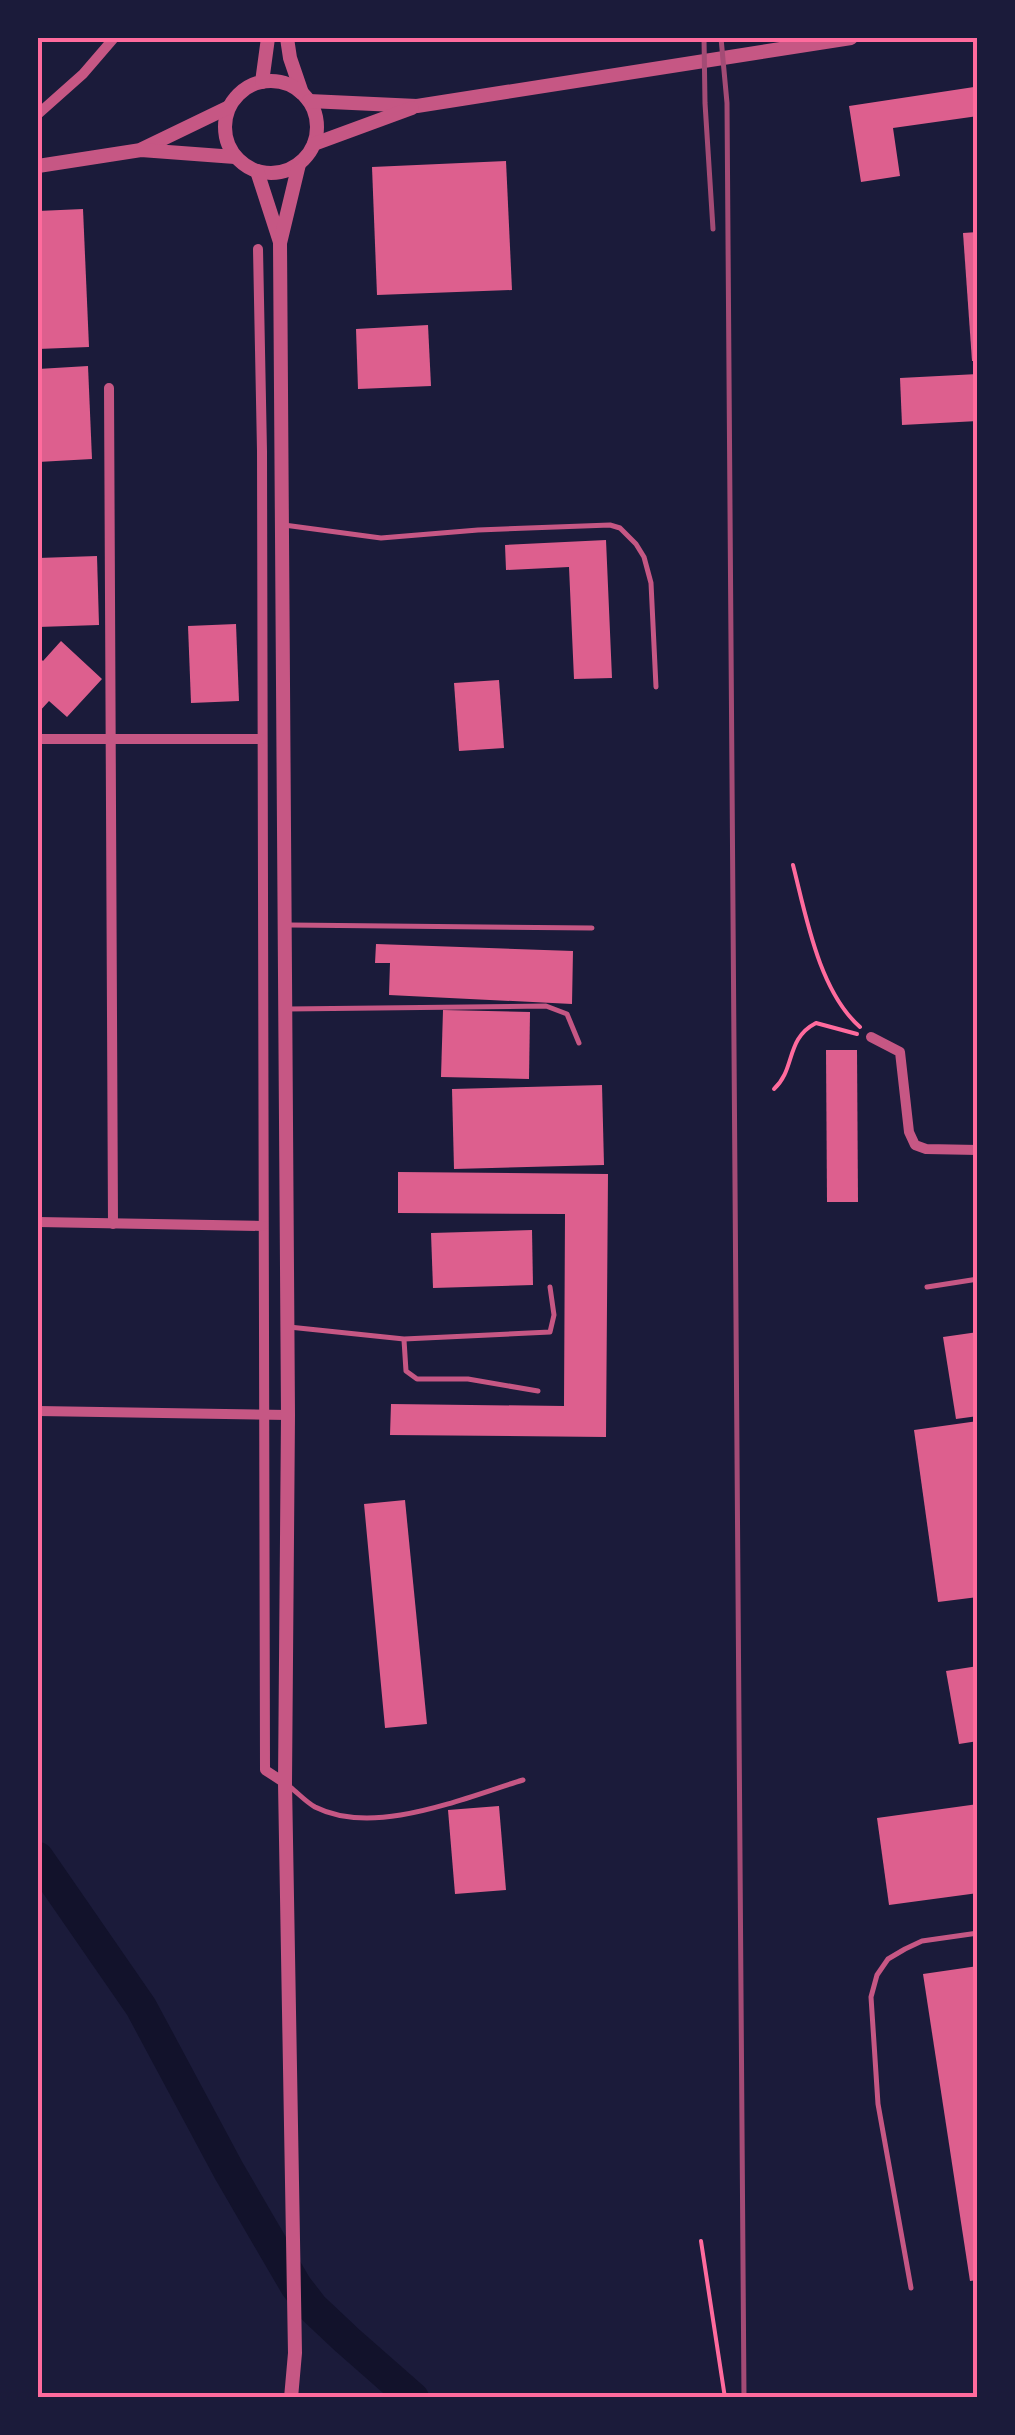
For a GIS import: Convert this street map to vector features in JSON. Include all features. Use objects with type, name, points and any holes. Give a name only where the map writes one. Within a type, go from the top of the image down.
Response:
[{"type":"street","points":[[38,114],[83,74],[114,38]]},
{"type":"street","points":[[262,82],[268,38]]},
{"type":"street","points":[[287,38],[290,58],[315,115],[316,130],[314,144],[299,164],[280,243],[288,1415],[285,1783],[295,2353],[291,2398]]},
{"type":"street","points":[[314,144],[417,106],[851,38]]},
{"type":"street","points":[[299,164],[272,173],[245,166],[235,157],[228,146],[226,120],[238,96],[249,87],[277,82],[291,86],[306,98],[417,106]]},
{"type":"street","points":[[141,150],[230,108]]},
{"type":"street","points":[[38,166],[141,150],[235,157]]},
{"type":"street","points":[[257,171],[280,243]]},
{"type":"street","points":[[258,249],[262,451],[265,1770],[285,1783]]},
{"type":"street","points":[[110,388],[113,1224]]},
{"type":"street","points":[[38,740],[262,739]]},
{"type":"street","points":[[261,894],[284,894]]},
{"type":"street","points":[[871,1037],[900,1052],[909,1132],[915,1145],[926,1150],[978,1150]]},
{"type":"street","points":[[38,1222],[263,1226]]},
{"type":"street","points":[[38,1411],[288,1415]]},
{"type":"lane","points":[[283,525],[381,538],[538,527],[620,528],[636,544],[651,582],[656,687]]},
{"type":"lane","points":[[284,924],[592,928]]},
{"type":"lane","points":[[285,1010],[546,1006],[567,1014],[578,1043]]},
{"type":"lane","points":[[927,1287],[978,1279]]},
{"type":"lane","points":[[287,1326],[404,1339],[550,1332],[554,1315],[550,1287]]},
{"type":"lane","points":[[404,1339],[406,1371],[417,1379],[468,1379],[538,1391]]},
{"type":"lane","points":[[285,1783],[314,1806],[346,1817],[392,1818],[523,1780]]},
{"type":"lane","points":[[911,2288],[878,2104],[871,1997],[877,1974],[888,1959],[922,1941],[978,1933]]},
{"type":"path","points":[[793,865],[811,938],[826,978],[852,1020],[871,1037]]},
{"type":"path","points":[[774,1089],[784,1080],[802,1030],[816,1023],[871,1037]]},
{"type":"path","points":[[701,2240],[725,2398]]},
{"type":"building","points":[[974,87],[978,116],[893,128],[900,176],[861,182],[849,106]]},
{"type":"building","points":[[506,161],[512,290],[377,295],[372,167]]},
{"type":"building","points":[[83,209],[89,347],[38,349],[38,211]]},
{"type":"building","points":[[978,232],[978,361],[972,361],[963,233]]},
{"type":"building","points":[[428,325],[431,386],[358,389],[356,329]]},
{"type":"building","points":[[88,366],[92,459],[38,462],[38,369]]},
{"type":"building","points":[[978,374],[978,421],[902,425],[900,378]]},
{"type":"building","points":[[606,540],[612,678],[574,679],[569,567],[506,570],[505,545]]},
{"type":"building","points":[[97,556],[99,625],[38,627],[38,558]]},
{"type":"building","points":[[236,624],[239,701],[191,703],[188,626]]},
{"type":"building","points":[[61,641],[102,679],[67,717],[49,701],[38,713],[38,656],[43,661]]},
{"type":"building","points":[[499,680],[504,748],[459,751],[454,683]]},
{"type":"building","points":[[376,944],[573,951],[572,1004],[389,995],[390,963],[375,963]]},
{"type":"building","points":[[443,1010],[530,1012],[529,1079],[441,1077]]},
{"type":"building","points":[[826,1050],[857,1050],[858,1202],[827,1202]]},
{"type":"building","points":[[602,1085],[604,1165],[454,1169],[452,1089]]},
{"type":"building","points":[[398,1172],[608,1174],[606,1437],[390,1435],[391,1404],[564,1406],[565,1214],[398,1213]]},
{"type":"building","points":[[532,1230],[533,1285],[433,1288],[431,1233]]},
{"type":"building","points":[[978,1332],[978,1416],[956,1419],[943,1337]]},
{"type":"building","points":[[978,1421],[978,1597],[938,1602],[914,1430]]},
{"type":"building","points":[[405,1500],[427,1724],[385,1728],[364,1504]]},
{"type":"building","points":[[978,1666],[978,1741],[959,1744],[946,1671]]},
{"type":"building","points":[[978,1804],[978,1893],[889,1905],[877,1818]]},
{"type":"building","points":[[499,1806],[506,1890],[455,1894],[448,1810]]},
{"type":"building","points":[[978,1966],[978,2280],[970,2281],[923,1974]]},
{"type":"waterway","points":[[38,1858],[141,2007],[296,2286],[313,2308],[413,2398]]},
{"type":"railway","points":[[704,38],[713,229]]},
{"type":"railway","points":[[721,38],[727,103],[744,2398]]}]
